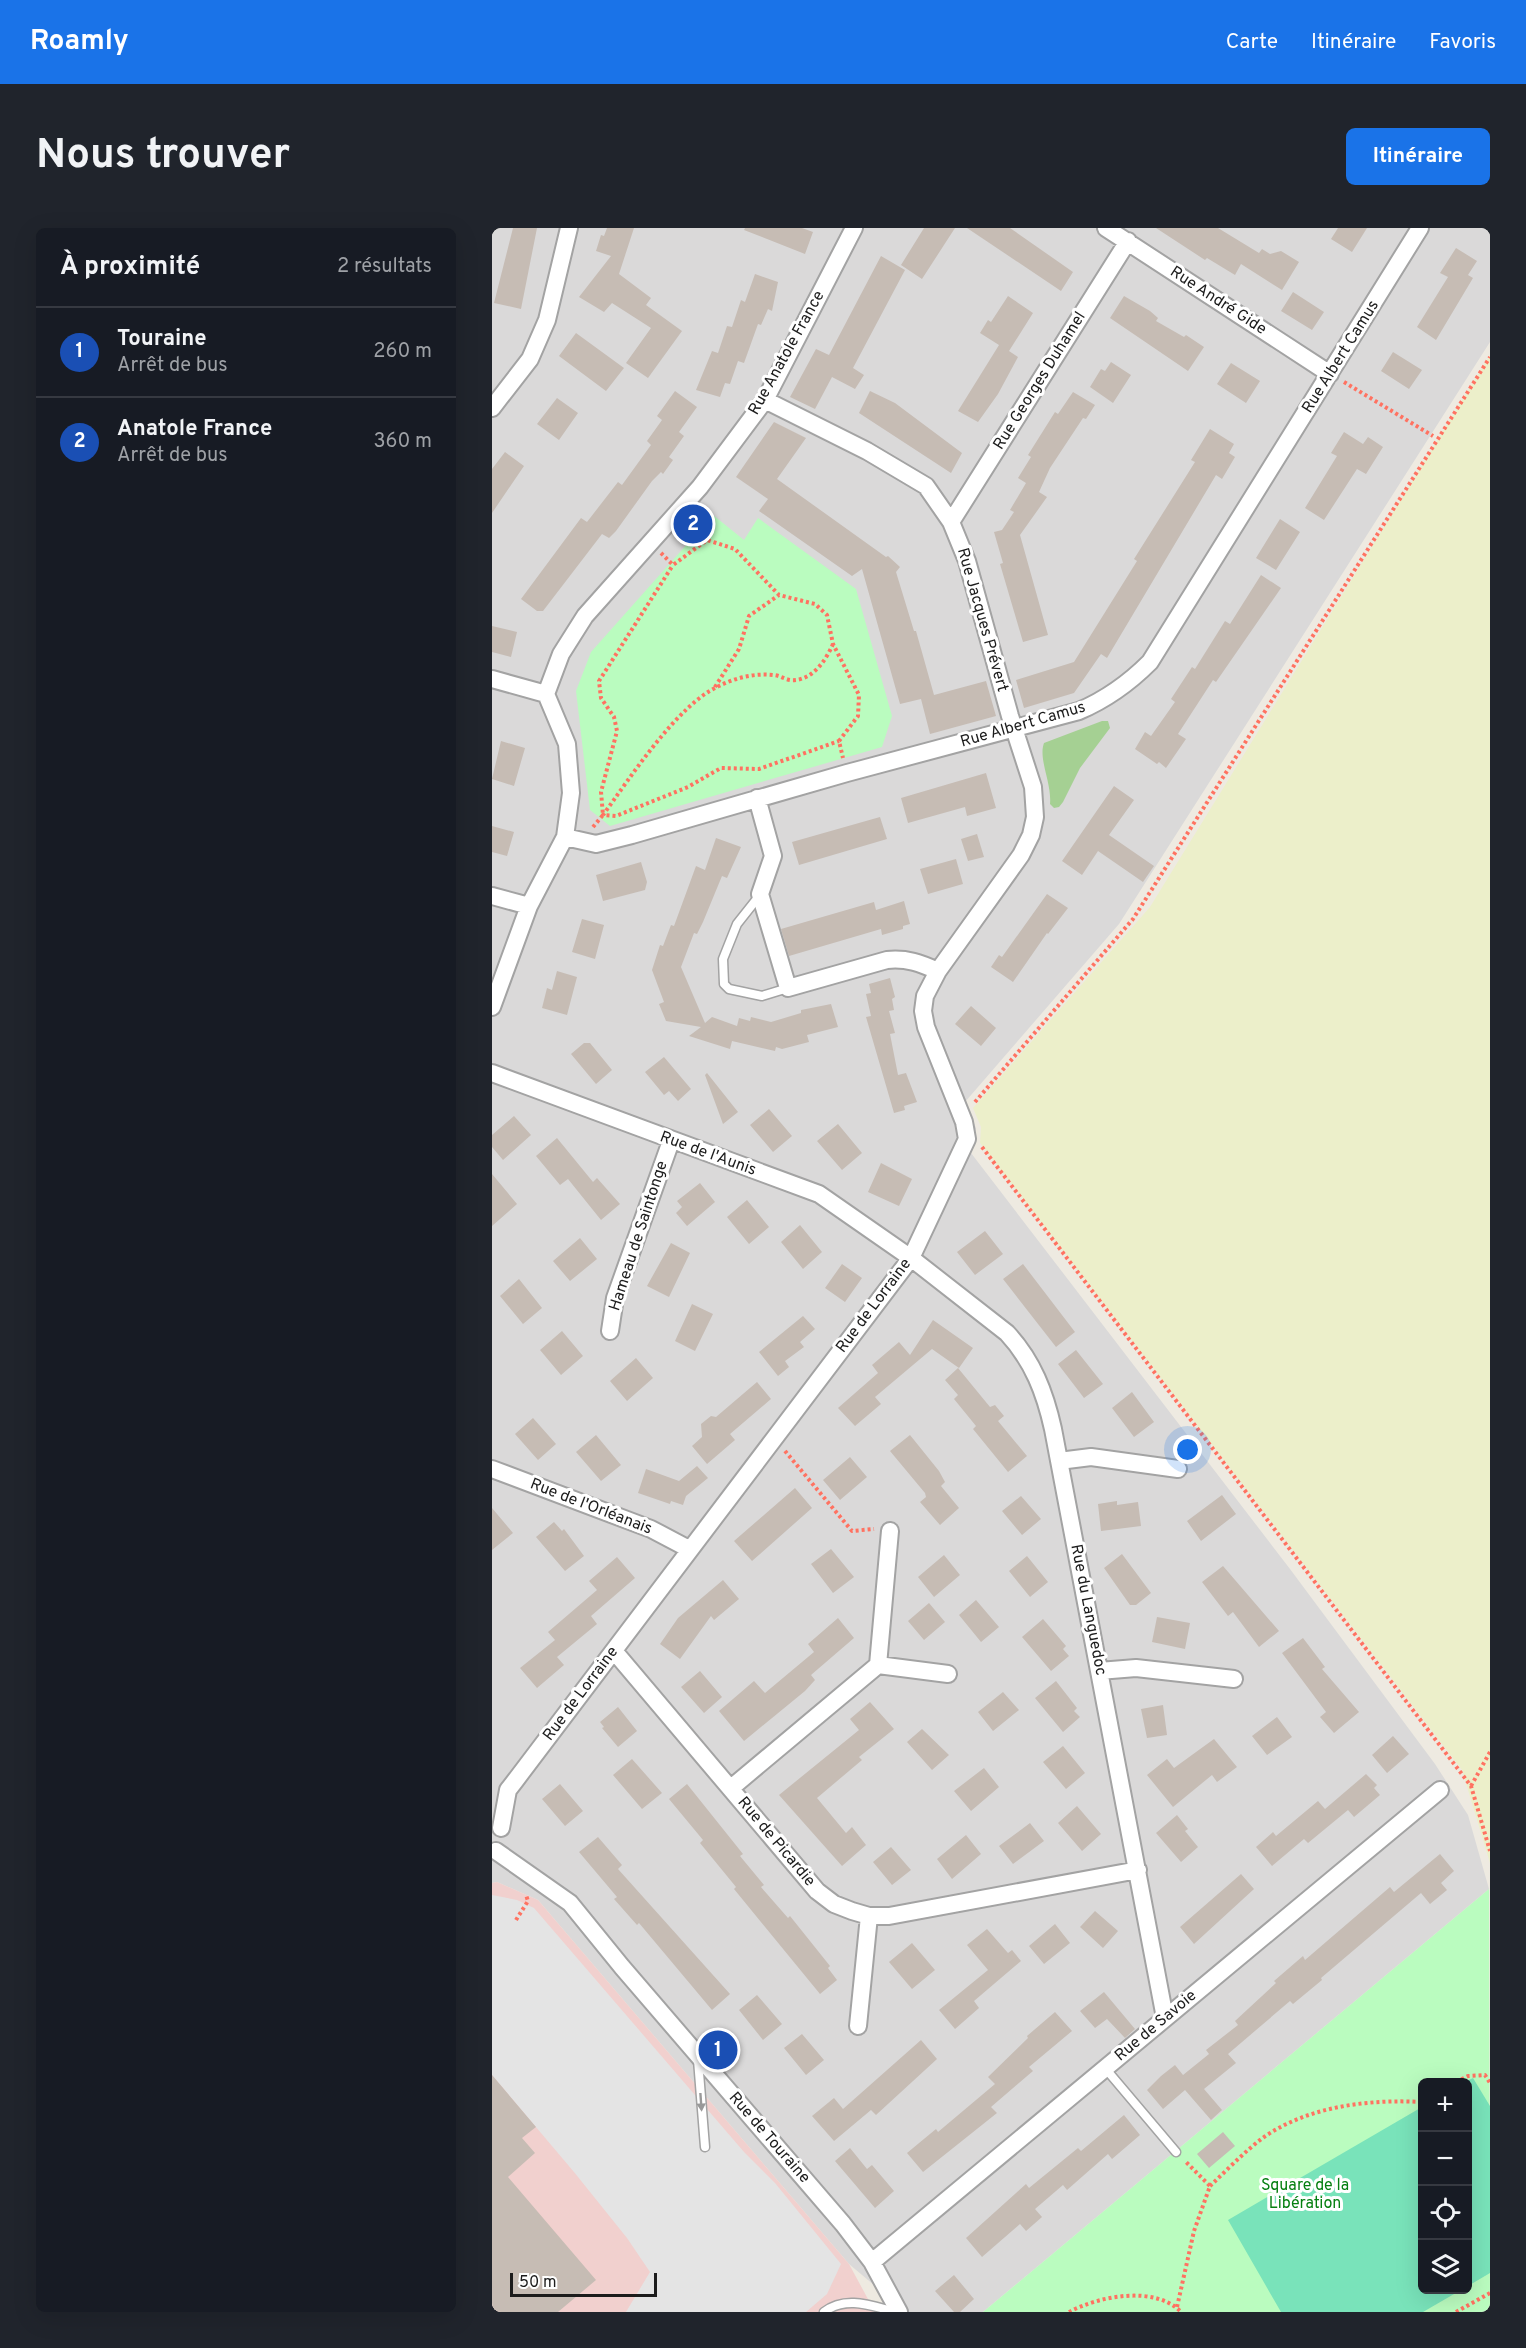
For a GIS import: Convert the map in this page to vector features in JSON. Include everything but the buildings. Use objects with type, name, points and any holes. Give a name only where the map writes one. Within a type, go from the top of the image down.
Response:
[{"type":"street","points":[[494,402],[530,359],[547,320],[569,228]]},
{"type":"street","name":"Rue Anatole France","points":[[546,694],[561,654],[585,616],[700,487],[765,400],[854,228]]},
{"type":"street","name":"Rue André Gide","points":[[1106,228],[1330,374]]},
{"type":"street","name":"Rue Albert Camus","points":[[565,837],[596,844],[614,840],[847,773],[1079,711],[1105,700],[1130,683],[1150,663],[1420,228]]},
{"type":"street","name":"Rue Georges Duhamel","points":[[951,522],[1128,241]]},
{"type":"street","name":"Rue Jacques Prévert","points":[[765,400],[867,451],[926,486],[951,522],[968,561],[1014,729]]},
{"type":"street","points":[[492,679],[546,694],[567,744],[571,793],[565,837],[529,906],[492,1007]]},
{"type":"street","name":"Rue de Lorraine","points":[[494,1854],[508,1790],[688,1549],[775,1439],[911,1258],[967,1139],[964,1122],[926,1027],[923,1011],[926,996],[938,971],[1021,855],[1030,835],[1035,818],[1032,787],[1014,729]]},
{"type":"street","points":[[757,798],[773,856],[760,894],[788,988],[894,959],[916,961],[938,971]]},
{"type":"street","points":[[492,896],[529,906]]},
{"type":"street","name":"Rue de l'Aunis","points":[[492,1073],[670,1141],[819,1194],[911,1258]]},
{"type":"street","name":"Hameau de Saintonge","points":[[610,1331],[615,1298],[670,1141]]},
{"type":"street","name":"Rue du Languedoc","points":[[911,1258],[1007,1333],[1031,1364],[1047,1403],[1165,2018]]},
{"type":"street","points":[[1059,1461],[1091,1457],[1178,1469]]},
{"type":"street","name":"Rue de l'Orléanais","points":[[492,1469],[651,1529],[688,1549]]},
{"type":"street","points":[[731,1788],[878,1665],[890,1531]]},
{"type":"street","name":"Rue de Picardie","points":[[614,1651],[817,1891],[834,1904],[869,1916],[909,1914],[1138,1870]]},
{"type":"street","points":[[878,1665],[948,1674]]},
{"type":"street","points":[[1099,1671],[1136,1668],[1234,1679]]},
{"type":"street","points":[[492,1797],[508,1790]]},
{"type":"street","name":"Rue de Savoie","points":[[872,2262],[1440,1790]]},
{"type":"street","points":[[492,1812],[501,1828]]},
{"type":"street","name":"Rue de Touraine","points":[[494,1854],[529,1872],[570,1903],[698,2057],[843,2224],[872,2262],[898,2312]]},
{"type":"street","points":[[858,2026],[869,1916]]},
{"type":"lane","points":[[760,894],[737,924],[723,959],[724,984],[729,989],[762,996],[788,988]]},
{"type":"lane","points":[[698,2057],[705,2147]]},
{"type":"lane","points":[[1105,2068],[1176,2152]]},
{"type":"lane","points":[[824,2312],[831,2307],[853,2302],[898,2312]]},
{"type":"path","points":[[971,1107],[1133,919],[1490,357]]},
{"type":"path","points":[[1330,374],[1433,436]]},
{"type":"path","points":[[707,540],[735,549],[779,595],[815,604],[827,615],[833,644],[859,695],[858,716],[839,741],[759,769],[721,768],[688,788],[616,816],[603,815],[601,792],[617,731],[614,717],[601,698],[599,681],[673,565],[707,540]]},
{"type":"path","points":[[650,543],[673,565]]},
{"type":"path","points":[[715,687],[739,649],[748,616],[779,595]]},
{"type":"path","points":[[581,842],[672,723],[715,687],[739,677],[773,675],[792,680],[804,677],[824,664],[833,644]]},
{"type":"path","points":[[839,741],[847,773]]},
{"type":"path","points":[[979,1143],[1471,1786],[1490,1851]]},
{"type":"path","points":[[775,1439],[852,1531],[864,1528],[890,1531]]},
{"type":"path","points":[[1471,1786],[1490,1752]]},
{"type":"path","points":[[516,1920],[528,1900],[523,1884],[529,1872]]},
{"type":"path","points":[[1464,2078],[1485,2075],[1490,2083]]},
{"type":"path","points":[[1177,2307],[1194,2231],[1210,2186],[1264,2137],[1309,2114],[1382,2100],[1418,2102]]},
{"type":"path","points":[[1176,2152],[1210,2186]]},
{"type":"path","points":[[1456,2312],[1490,2294]]},
{"type":"path","points":[[1069,2312],[1108,2299],[1155,2296],[1177,2307],[1181,2312]]},
{"type":"shaded area","points":[[492,228],[1490,228],[1490,342],[1119,924],[965,1102],[976,1128],[971,1153],[1290,1569],[1435,1764],[1468,1815],[1489,1889],[983,2312],[906,2312],[849,2264],[538,1900],[497,1882],[492,1883]]},
{"type":"shaded area","points":[[497,1882],[538,1900],[849,2264],[875,2312],[492,2312],[492,1883]]},
{"type":"shaded area","points":[[492,1895],[517,1900],[534,1908],[744,2152],[775,2183],[841,2264],[827,2294],[806,2312],[626,2312],[650,2272],[627,2238],[492,2075]]},
{"type":"green space","points":[[1490,355],[1490,1863],[1462,1770],[980,1143],[981,1127],[973,1108],[1150,907]]},
{"type":"green space","points":[[713,515],[744,540],[758,518],[856,589],[892,716],[882,747],[610,826],[590,810],[576,691],[591,652]]},
{"type":"green space","points":[[1102,721],[1108,721],[1110,728],[1080,768],[1063,802],[1059,807],[1054,808],[1050,804],[1043,756],[1044,743]]},
{"type":"green space","name":"Square de la Libération","points":[[1489,1889],[1490,2312],[983,2312]]},
{"type":"green space","points":[[1472,2078],[1490,2106],[1490,2273],[1472,2284],[1472,2132]]},
{"type":"green space","points":[[1418,2109],[1418,2294],[1454,2294],[1423,2312],[1281,2312],[1228,2220]]},
{"type":"place","name":"Anatole France","points":[[693,524]]},
{"type":"place","name":"Touraine","points":[[718,2050]]}]
